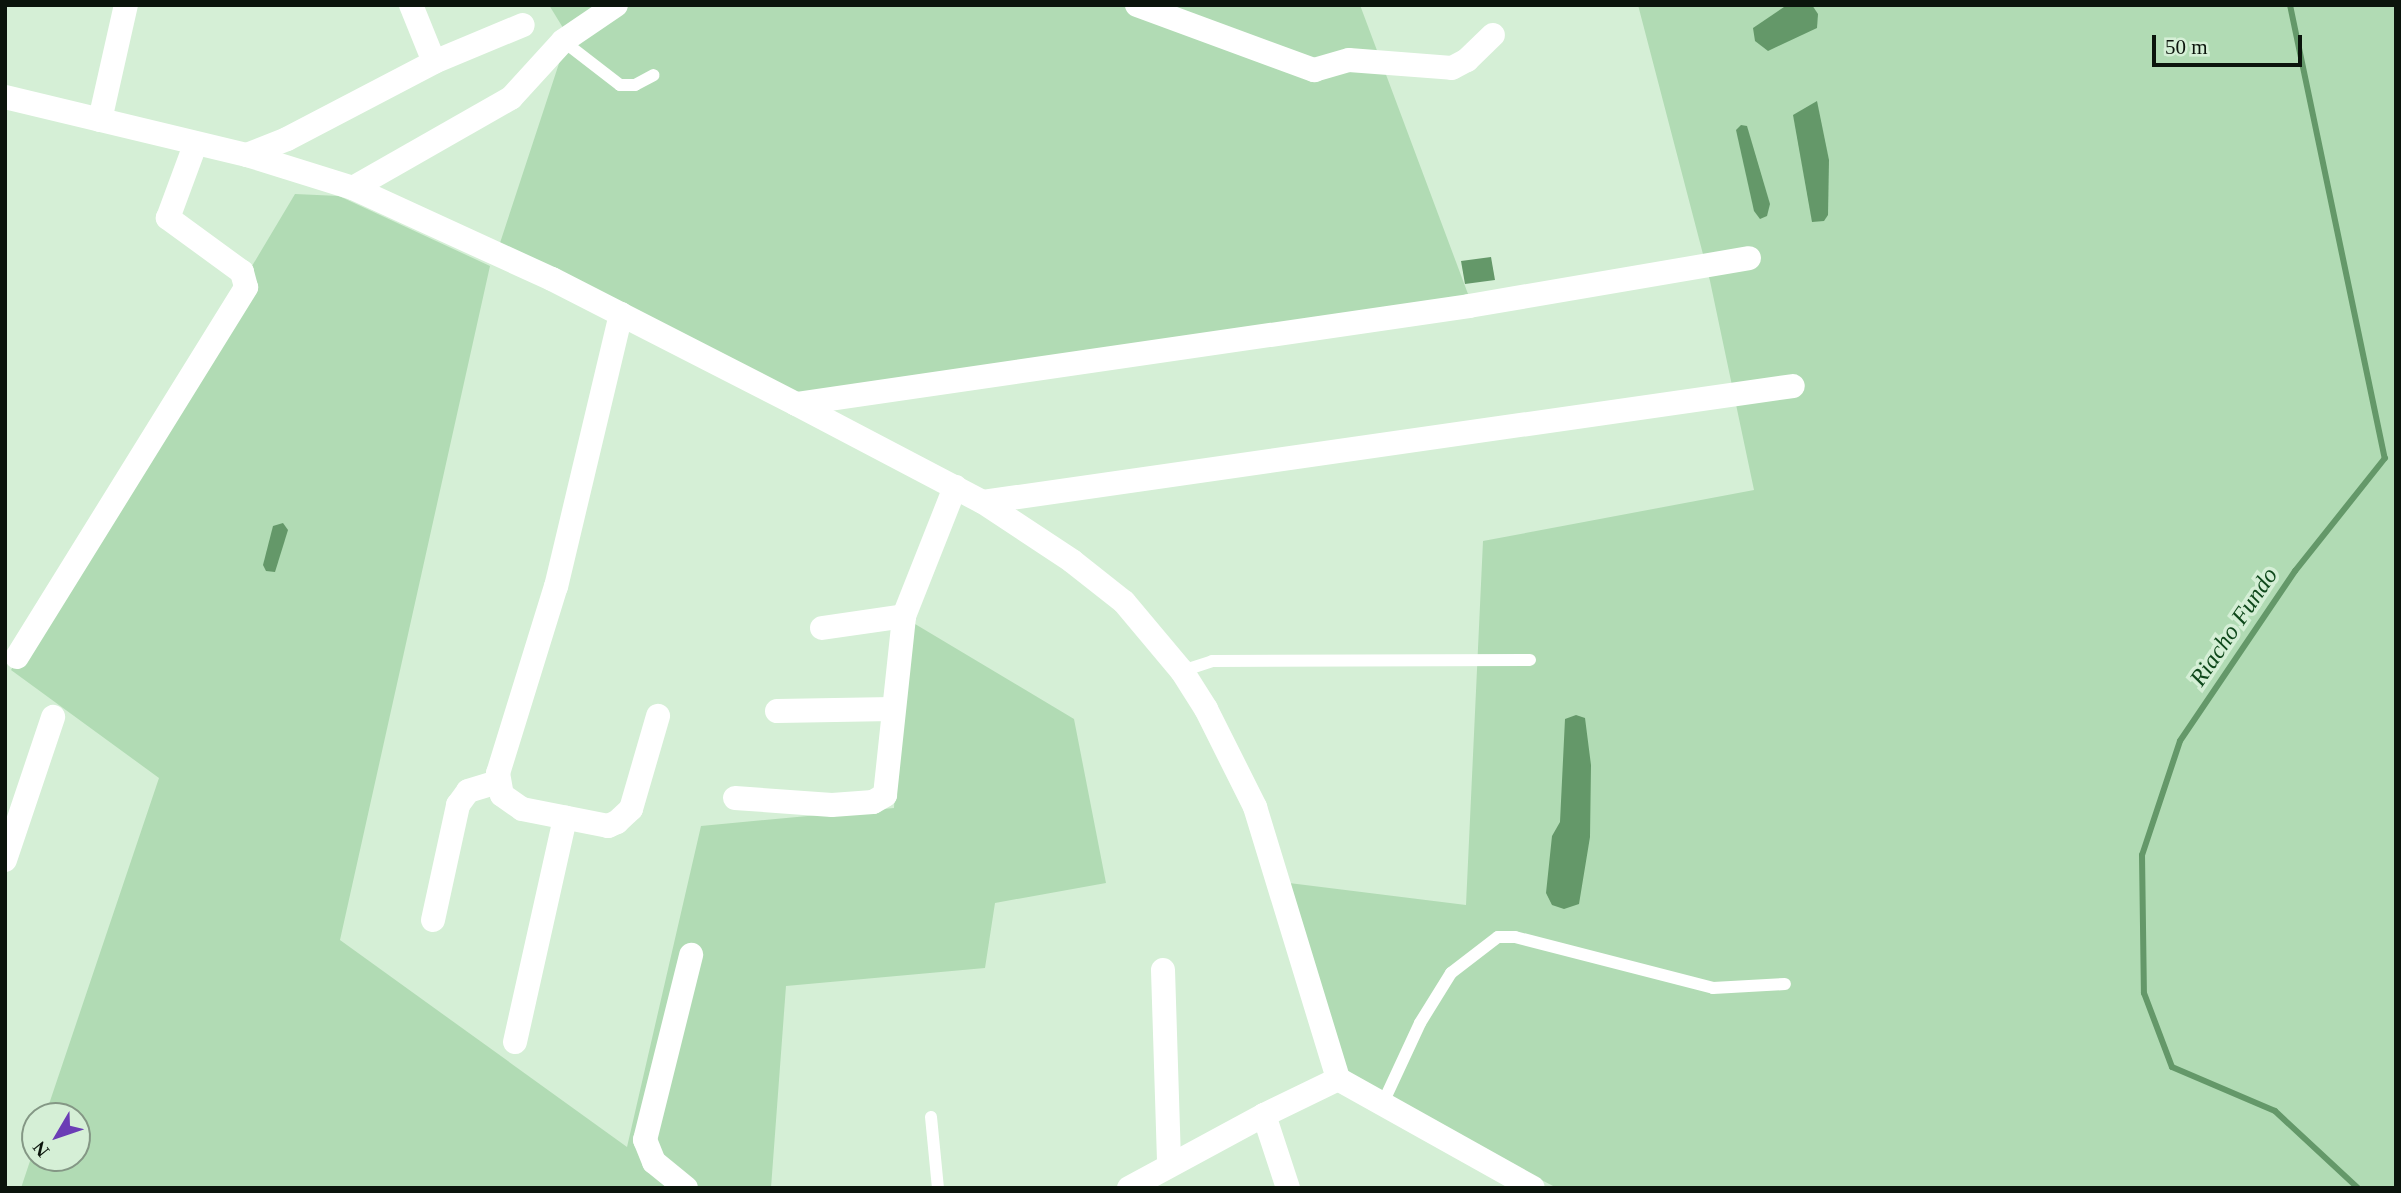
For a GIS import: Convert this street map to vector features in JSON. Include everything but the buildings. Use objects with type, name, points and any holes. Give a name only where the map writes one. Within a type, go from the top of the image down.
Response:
[{"type":"street","points":[[100,120],[126,5]]},
{"type":"street","points":[[411,5],[434,62]]},
{"type":"street","points":[[353,188],[511,98],[563,41],[616,5]]},
{"type":"street","points":[[1137,5],[1314,71],[1349,60],[1452,68],[1467,60],[1493,35]]},
{"type":"street","points":[[247,155],[288,139],[434,62],[523,25]]},
{"type":"street","points":[[5,97],[195,145],[247,155],[353,188],[621,314],[796,404],[983,502],[1072,561],[1124,602],[1182,671],[1206,709],[1255,807],[1338,1079],[1533,1188]]},
{"type":"street","points":[[17,657],[246,287],[243,272],[168,218],[195,145]]},
{"type":"street","points":[[796,404],[1469,306],[1749,258]]},
{"type":"street","points":[[621,314],[556,586],[497,782],[502,795],[522,809],[565,818],[608,826],[625,818],[658,716]]},
{"type":"street","points":[[983,502],[1793,386]]},
{"type":"street","points":[[735,798],[832,805],[880,800],[888,788],[893,709],[904,616],[955,487]]},
{"type":"street","points":[[822,628],[904,616]]},
{"type":"street","points":[[776,711],[893,709]]},
{"type":"street","points":[[5,860],[53,717]]},
{"type":"street","points":[[433,920],[458,805],[468,791],[497,782]]},
{"type":"street","points":[[515,1042],[565,818]]},
{"type":"street","points":[[686,1188],[654,1163],[645,1140],[691,955]]},
{"type":"street","points":[[1163,970],[1169,1162]]},
{"type":"street","points":[[1129,1188],[1169,1162],[1338,1079]]},
{"type":"street","points":[[1264,1115],[1288,1188]]},
{"type":"lane","points":[[563,41],[620,85],[635,85],[654,75]]},
{"type":"lane","points":[[1182,671],[1212,661],[1530,660]]},
{"type":"lane","points":[[1382,1105],[1420,1023],[1451,973],[1498,937],[1515,937],[1713,988],[1785,984]]},
{"type":"lane","points":[[931,1116],[938,1188]]},
{"type":"shaded area","points":[[549,5],[1360,5],[1471,302],[805,402],[499,246],[568,36]]},
{"type":"shaded area","points":[[1638,5],[2396,5],[2396,1188],[1557,1188],[1340,1077],[1281,882],[1466,905],[1483,541],[1754,490],[1710,281]]},
{"type":"shaded area","points":[[1787,5],[1812,5],[1818,14],[1817,28],[1768,51],[1755,41],[1753,28]]},
{"type":"shaded area","points":[[1817,101],[1829,160],[1828,215],[1824,221],[1812,222],[1793,115]]},
{"type":"shaded area","points":[[1741,125],[1747,126],[1770,204],[1767,216],[1760,219],[1754,211],[1736,130]]},
{"type":"shaded area","points":[[295,194],[339,196],[490,266],[340,940],[627,1147],[701,826],[894,808],[905,618],[1074,719],[1106,883],[995,903],[985,968],[786,986],[771,1188],[21,1188],[26,1172],[91,1172],[91,1102],[50,1102],[159,778],[11,670]]},
{"type":"shaded area","points":[[1491,257],[1495,280],[1465,284],[1461,261]]},
{"type":"shaded area","points":[[283,523],[288,530],[275,572],[266,571],[263,565],[273,526]]},
{"type":"shaded area","points":[[1576,715],[1585,718],[1591,765],[1590,837],[1579,904],[1564,909],[1552,905],[1546,893],[1552,836],[1560,822],[1565,719]]},
{"type":"waterway","name":"Riacho Fundo","points":[[2290,5],[2385,458],[2295,571],[2180,741],[2142,855],[2144,993],[2172,1067],[2275,1111],[2358,1188]]}]
